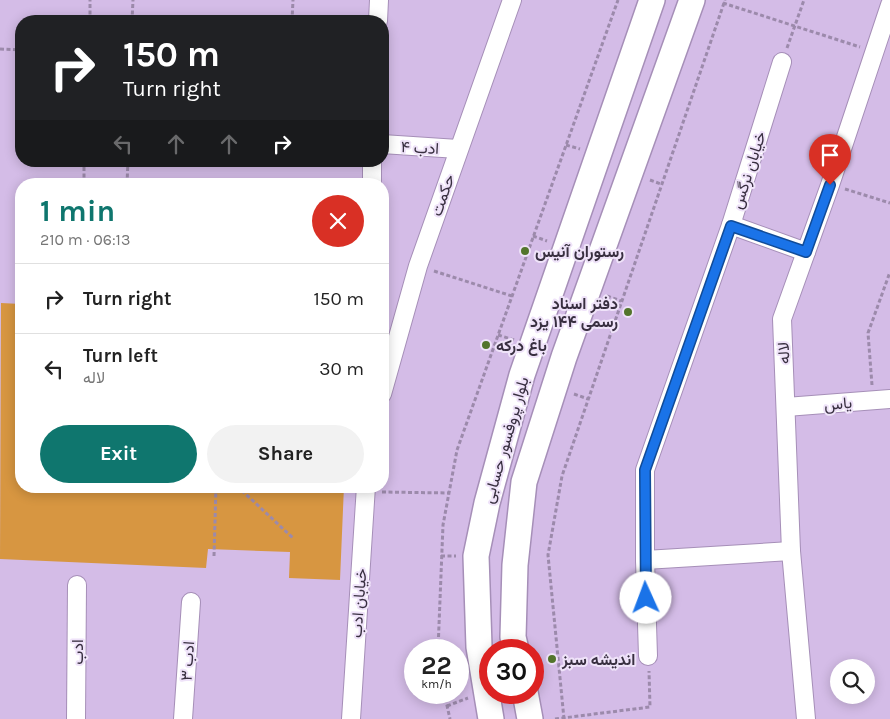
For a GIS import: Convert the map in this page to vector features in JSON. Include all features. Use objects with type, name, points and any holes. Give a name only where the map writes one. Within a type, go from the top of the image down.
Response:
[{"type":"main road","name":"بلوار پروفسور حسابی","points":[[491,719],[479,647],[476,556],[486,503],[522,375],[652,0]]},
{"type":"main road","name":"بلوار پروفسور حسابی","points":[[514,639],[515,565],[524,482],[564,357],[692,0]]},
{"type":"main road","points":[[527,704],[530,719]]},
{"type":"street","points":[[378,15],[379,0]]},
{"type":"street","name":"حکمت","points":[[389,369],[418,266],[512,0]]},
{"type":"street","name":"لاله","points":[[806,719],[791,551],[782,319],[830,185],[889,10]]},
{"type":"street","name":"خیابان نرگس","points":[[648,656],[645,470],[731,226],[782,62]]},
{"type":"street","name":"ادب ۴","points":[[389,144],[458,149]]},
{"type":"street","points":[[731,226],[806,252]]},
{"type":"street","name":"یاس","points":[[786,407],[882,400]]},
{"type":"street","name":"خیابان ادب","points":[[351,719],[366,493]]},
{"type":"street","points":[[645,560],[791,551]]},
{"type":"street","name":"ادب","points":[[76,719],[77,585]]},
{"type":"street","name":"ادب ۳","points":[[183,719],[191,602]]},
{"type":"path","points":[[90,0],[90,15]]},
{"type":"path","points":[[132,15],[133,0]]},
{"type":"path","points":[[292,0],[292,15]]},
{"type":"path","points":[[438,639],[443,525],[456,450],[618,0]]},
{"type":"path","points":[[782,62],[804,0]]},
{"type":"path","points":[[563,718],[548,555],[562,476],[724,2],[795,27],[874,51]]},
{"type":"path","points":[[0,49],[15,50]]},
{"type":"path","points":[[830,185],[890,203]]},
{"type":"path","points":[[418,266],[512,296]]},
{"type":"path","points":[[882,400],[868,333],[890,272]]},
{"type":"path","points":[[389,490],[449,493]]},
{"type":"path","points":[[214,556],[216,493]]},
{"type":"path","points":[[245,493],[293,538]]},
{"type":"path","points":[[555,719],[650,707],[648,656]]},
{"type":"path","points":[[447,704],[450,719]]},
{"type":"shaded area","points":[[1,303],[15,304],[15,493],[344,493],[340,580],[289,578],[290,552],[208,549],[206,568],[0,559]]},
{"type":"place","name":"رستوران آنیس","points":[[525,251]]},
{"type":"place","name":"دفتر اسناد رسمی ۱۴۴ یزد","points":[[628,312]]},
{"type":"place","name":"باغ درکه","points":[[486,345]]},
{"type":"place","name":"اندیشه سبز","points":[[552,659]]},
{"type":"route","points":[[646,598],[645,470],[731,226],[806,252],[830,185]]}]
